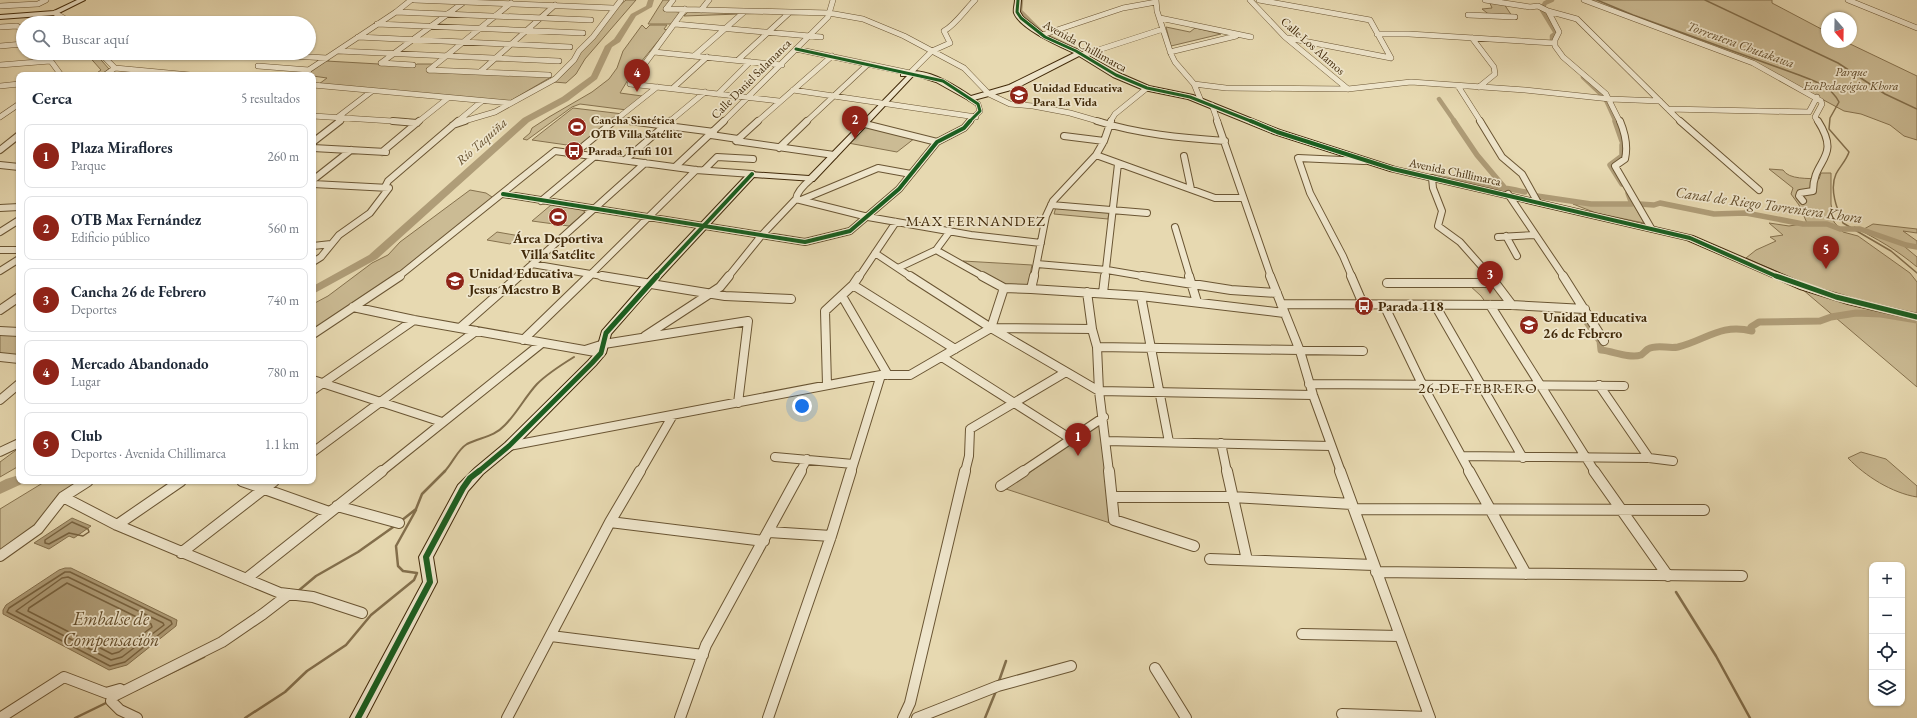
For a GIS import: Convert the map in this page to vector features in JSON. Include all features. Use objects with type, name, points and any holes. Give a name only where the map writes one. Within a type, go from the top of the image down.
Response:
[{"type":"street","points":[[0,6],[38,4],[46,0]]},
{"type":"street","points":[[0,17],[55,13],[82,0]]},
{"type":"street","points":[[306,72],[396,12],[411,0]]},
{"type":"street","points":[[414,0],[613,8]]},
{"type":"street","points":[[453,125],[495,112],[555,80],[574,60],[578,50],[593,37],[613,8],[621,0]]},
{"type":"street","points":[[673,0],[666,9],[829,13],[878,24],[964,68],[989,94],[1010,104],[1033,106],[1070,113],[1108,126],[1164,134],[1179,138],[1225,141]]},
{"type":"street","points":[[701,10],[708,0]]},
{"type":"street","name":"Calle Daniel Salamanca","points":[[675,167],[713,133],[782,65],[829,13],[833,0]]},
{"type":"street","points":[[975,0],[958,17],[953,26],[944,31],[950,43],[932,51],[910,73],[911,76],[881,102],[826,155],[796,196],[799,200],[868,217],[971,235],[1041,242]]},
{"type":"street","name":"Avenida Chillimarca","points":[[1018,0],[1018,12],[1022,18],[1042,35],[1081,54],[1116,75],[1147,88],[1183,95],[1201,101],[1278,132],[1364,161],[1651,228],[1709,244],[1788,281],[1838,299],[1917,317]]},
{"type":"street","name":"Calle Los Alamos","points":[[1250,0],[1285,37],[1348,89]]},
{"type":"street","points":[[1260,0],[1370,20],[1391,58],[1285,37]]},
{"type":"street","points":[[1485,0],[1509,8],[1530,7],[1538,3],[1548,11],[1559,32],[1554,43]]},
{"type":"street","points":[[1584,0],[1753,63],[1817,97],[1822,104],[1815,117],[1828,140],[1828,152],[1812,185],[1813,192],[1800,193],[1799,196],[1803,201]]},
{"type":"street","points":[[1848,0],[1917,28]]},
{"type":"street","points":[[1042,35],[1123,8],[1156,1],[1170,52],[1175,62],[1194,84],[1201,101]]},
{"type":"street","points":[[413,64],[381,63],[464,2]]},
{"type":"street","points":[[511,3],[429,70],[549,75]]},
{"type":"street","points":[[480,72],[528,31],[555,5]]},
{"type":"street","points":[[1468,15],[1515,17],[1509,8]]},
{"type":"street","points":[[685,9],[630,84],[779,101]]},
{"type":"street","points":[[1548,11],[1578,19],[1668,109],[1729,165],[1754,184],[1759,190]]},
{"type":"street","points":[[396,12],[591,20]]},
{"type":"street","points":[[694,56],[744,12]]},
{"type":"street","points":[[55,13],[60,16]]},
{"type":"street","points":[[738,60],[789,13]]},
{"type":"street","points":[[1160,18],[1251,37]]},
{"type":"street","points":[[676,22],[821,37]]},
{"type":"street","points":[[377,24],[583,33]]},
{"type":"street","points":[[0,27],[16,26]]},
{"type":"street","points":[[970,99],[1012,88],[1062,60],[1163,29]]},
{"type":"street","points":[[1377,34],[1409,34],[1554,43]]},
{"type":"street","points":[[1170,52],[1237,35]]},
{"type":"street","points":[[358,37],[570,47]]},
{"type":"street","points":[[1472,38],[1494,67],[1495,74],[1479,87]]},
{"type":"street","points":[[1554,43],[1563,57],[1610,99],[1625,133],[1626,155],[1625,158],[1615,166],[1651,228]]},
{"type":"street","points":[[0,46],[16,45]]},
{"type":"street","points":[[503,194],[805,242],[850,231],[899,189],[937,142],[964,128],[980,111],[978,104],[943,81],[796,49]]},
{"type":"street","points":[[338,51],[559,61]]},
{"type":"street","points":[[654,52],[782,65]]},
{"type":"street","points":[[738,139],[779,101],[832,56]]},
{"type":"street","points":[[316,57],[327,58]]},
{"type":"street","points":[[673,88],[707,57]]},
{"type":"street","points":[[107,60],[115,68],[152,72]]},
{"type":"street","points":[[0,65],[50,61],[59,72]]},
{"type":"street","points":[[718,94],[750,62]]},
{"type":"street","points":[[779,148],[868,64]]},
{"type":"street","points":[[258,66],[309,70]]},
{"type":"street","points":[[109,72],[115,68]]},
{"type":"street","points":[[1194,84],[1226,88],[1348,89],[1402,81],[1593,96],[1610,99],[1660,101]]},
{"type":"street","points":[[0,86],[16,84]]},
{"type":"street","points":[[316,85],[512,103]]},
{"type":"street","points":[[1458,86],[1502,157],[1522,174],[1537,201]]},
{"type":"street","points":[[575,153],[658,87]]},
{"type":"street","points":[[1031,289],[1046,216],[1051,205],[1096,155],[1104,141],[1108,126],[1115,114],[1147,88]]},
{"type":"street","points":[[793,90],[976,117]]},
{"type":"street","points":[[316,139],[372,91]]},
{"type":"street","points":[[624,160],[704,92]]},
{"type":"street","points":[[1668,109],[1809,112],[1817,97]]},
{"type":"street","points":[[382,152],[448,98]]},
{"type":"street","points":[[316,260],[339,235],[370,213],[388,188],[385,187],[388,181],[482,101]]},
{"type":"street","points":[[316,332],[394,280],[555,151],[696,170],[807,179],[834,155],[864,124],[881,102]]},
{"type":"street","points":[[1212,105],[1243,198],[1284,313],[1300,351],[1309,384],[1429,717],[1364,716],[1342,714]]},
{"type":"street","points":[[0,117],[16,106]]},
{"type":"street","points":[[0,112],[8,112]]},
{"type":"street","points":[[316,116],[418,123]]},
{"type":"street","points":[[618,120],[667,125],[738,139]]},
{"type":"street","points":[[864,124],[937,142]]},
{"type":"street","points":[[1064,136],[1104,141]]},
{"type":"street","points":[[0,150],[16,137]]},
{"type":"street","points":[[738,139],[736,141],[834,155]]},
{"type":"street","points":[[0,143],[10,141]]},
{"type":"street","points":[[316,148],[389,152]]},
{"type":"street","points":[[316,178],[350,150]]},
{"type":"street","points":[[1096,155],[1215,198],[1243,198]]},
{"type":"street","points":[[541,201],[595,156]]},
{"type":"street","points":[[1184,156],[1191,189]]},
{"type":"street","points":[[704,170],[717,157],[753,159]]},
{"type":"street","points":[[1364,161],[1298,158],[1310,193],[1343,256],[1364,304]]},
{"type":"street","points":[[461,327],[645,163]]},
{"type":"street","points":[[1103,293],[1107,270],[1118,164]]},
{"type":"street","points":[[0,165],[16,167]]},
{"type":"street","points":[[643,338],[712,294],[720,287],[762,236],[799,200],[878,168],[911,174]]},
{"type":"street","points":[[523,340],[696,170]]},
{"type":"street","points":[[364,718],[358,718],[430,582],[430,574],[426,566],[426,558],[463,488],[478,471],[509,446],[603,349],[606,333],[649,284],[752,174]]},
{"type":"street","points":[[1432,178],[1433,188],[1442,211],[1438,226],[1452,234],[1474,257],[1512,305]]},
{"type":"street","points":[[316,184],[351,187],[385,187]]},
{"type":"street","points":[[1508,194],[1585,309],[1604,341]]},
{"type":"street","points":[[1051,205],[1147,213]]},
{"type":"street","points":[[0,208],[16,207]]},
{"type":"street","points":[[0,232],[16,222]]},
{"type":"street","points":[[827,385],[825,311],[853,286],[896,222]]},
{"type":"street","points":[[1175,227],[1196,302]]},
{"type":"street","points":[[898,268],[936,250],[950,231]]},
{"type":"street","points":[[1498,237],[1535,235]]},
{"type":"street","points":[[1506,236],[1517,256]]},
{"type":"street","points":[[316,246],[331,244]]},
{"type":"street","points":[[0,250],[16,250]]},
{"type":"street","points":[[936,250],[1004,288],[1141,296],[1284,313]]},
{"type":"street","points":[[875,253],[991,328],[1099,391],[1313,395]]},
{"type":"street","points":[[0,271],[16,261]]},
{"type":"street","points":[[532,264],[712,294],[791,299]]},
{"type":"street","points":[[1037,264],[1107,270],[1191,282],[1231,290],[1277,293]]},
{"type":"street","points":[[1387,282],[1494,283]]},
{"type":"street","points":[[853,286],[955,349]]},
{"type":"street","points":[[991,328],[1004,288]]},
{"type":"street","points":[[1087,292],[1092,329],[1097,347],[1099,391],[1104,417],[1114,520],[1194,546]]},
{"type":"street","points":[[768,718],[884,375],[842,296]]},
{"type":"street","points":[[1141,296],[1158,392],[1169,442]]},
{"type":"street","points":[[0,310],[16,299]]},
{"type":"street","points":[[1281,304],[1512,305],[1585,309]]},
{"type":"street","points":[[1384,305],[1422,384],[1526,574]]},
{"type":"street","points":[[1435,305],[1523,458]]},
{"type":"street","points":[[1490,305],[1585,458],[1620,510],[1668,576]]},
{"type":"street","points":[[353,307],[414,320],[461,327],[582,351],[603,349],[643,338],[734,322],[748,321],[738,403]]},
{"type":"street","points":[[316,388],[414,320]]},
{"type":"street","points":[[509,446],[827,385],[884,375],[910,375],[991,328],[1092,329]]},
{"type":"street","points":[[0,330],[16,332]]},
{"type":"street","points":[[316,450],[382,403],[476,331]]},
{"type":"street","points":[[246,579],[542,343]]},
{"type":"street","points":[[1097,347],[1363,351]]},
{"type":"street","points":[[0,357],[16,359]]},
{"type":"street","points":[[942,357],[1071,438]]},
{"type":"street","points":[[903,718],[910,703],[969,456],[971,437],[970,429],[1066,372]]},
{"type":"street","points":[[316,381],[442,422]]},
{"type":"street","points":[[1309,384],[1624,386]]},
{"type":"street","points":[[1599,385],[1649,458]]},
{"type":"street","points":[[0,400],[16,387]]},
{"type":"street","points":[[507,718],[610,522],[673,415]]},
{"type":"street","points":[[1000,486],[1104,417]]},
{"type":"street","points":[[1106,441],[1331,446]]},
{"type":"street","points":[[0,452],[16,444]]},
{"type":"street","points":[[1221,444],[1247,560]]},
{"type":"street","points":[[1462,456],[1523,458],[1649,458],[1672,460]]},
{"type":"street","points":[[775,457],[853,464]]},
{"type":"street","points":[[680,718],[706,645],[766,536],[806,459]]},
{"type":"street","points":[[0,556],[38,529],[63,497],[83,484]]},
{"type":"street","points":[[117,525],[177,484]]},
{"type":"street","points":[[251,484],[333,509],[399,523]]},
{"type":"street","points":[[181,553],[269,484]]},
{"type":"street","points":[[63,497],[117,525],[181,553],[280,593],[313,597],[362,613]]},
{"type":"street","points":[[1112,497],[1232,497],[1353,506],[1491,510],[1704,510]]},
{"type":"street","points":[[610,522],[766,536],[830,536]]},
{"type":"street","points":[[1210,559],[1247,560],[1375,569],[1526,574],[1742,576]]},
{"type":"street","points":[[137,718],[120,710],[111,700],[112,697],[222,641],[275,606],[289,594]]},
{"type":"street","points":[[1302,634],[1399,636]]},
{"type":"street","points":[[551,636],[703,655]]},
{"type":"street","points":[[917,718],[998,686],[1071,666]]},
{"type":"street","points":[[1155,668],[1186,718]]},
{"type":"street","points":[[0,718],[64,677],[106,693],[133,685]]},
{"type":"green space","points":[[626,0],[636,0],[585,59],[576,74],[566,83],[554,82],[573,64],[580,50],[613,11]]},
{"type":"green space","points":[[663,0],[670,0],[663,10],[680,12],[672,24],[648,24]]},
{"type":"green space","name":"Parque EcoPedagógico Khora","points":[[1587,0],[1772,0],[1772,3],[1821,29],[1821,48],[1857,47],[1917,76],[1917,140],[1904,136],[1890,125],[1861,114],[1844,111],[1757,64]]},
{"type":"green space","points":[[1489,1],[1504,4],[1512,16],[1491,16],[1482,9],[1492,8]]},
{"type":"green space","points":[[688,12],[736,13],[739,14],[684,16]]},
{"type":"green space","points":[[642,25],[646,29],[650,25],[667,25],[664,29],[667,30],[632,73],[620,93],[642,96],[627,110],[580,104],[572,107],[527,140],[523,139],[530,133],[532,128],[592,92],[609,79],[617,68],[623,51]]},
{"type":"green space","points":[[1166,27],[1190,32],[1195,28],[1221,34],[1171,46]]},
{"type":"green space","points":[[92,60],[101,60],[109,69],[105,72],[98,72],[101,70]]},
{"type":"green space","points":[[326,61],[414,66],[417,64],[433,64],[427,70],[551,77],[510,101],[319,84],[327,78],[316,76],[316,72],[310,72]]},
{"type":"green space","name":"Cancha Sintética OTB Villa Satélite","points":[[573,108],[623,114],[581,147],[532,140]]},
{"type":"green space","points":[[865,125],[915,138],[897,152],[848,143]]},
{"type":"green space","points":[[1769,169],[1783,170],[1794,177],[1819,179],[1821,173],[1831,173],[1831,204],[1834,222],[1843,232],[1858,236],[1910,273],[1917,282],[1917,313],[1875,305],[1837,295],[1791,278],[1746,258],[1756,250],[1776,241],[1770,237],[1783,235],[1769,223],[1789,226],[1807,223],[1799,205],[1791,194],[1793,188]]},
{"type":"green space","points":[[470,190],[486,193],[492,197],[489,202],[383,285],[316,328],[316,302],[328,296],[372,263],[388,255],[400,242]]},
{"type":"green space","points":[[1573,204],[1634,205],[1644,223],[1596,213]]},
{"type":"green space","name":"Área Deportiva Villa Satélite","points":[[551,205],[582,210],[585,212],[569,226],[532,221]]},
{"type":"green space","points":[[1056,207],[1109,212],[1108,219],[1054,214]]},
{"type":"green space","points":[[1873,224],[1917,229],[1917,233],[1903,231],[1917,241],[1917,246],[1899,242],[1917,257],[1917,267],[1887,245],[1854,227],[1864,229]]},
{"type":"green space","points":[[497,232],[520,236],[510,244],[487,240]]},
{"type":"green space","points":[[963,261],[1032,265],[1028,285],[1002,284]]},
{"type":"green space","points":[[1468,284],[1491,284],[1507,303],[1486,303]]},
{"type":"green space","points":[[1802,289],[1859,307],[1917,318],[1917,387]]},
{"type":"green space","points":[[0,334],[16,335],[16,356],[0,355]]},
{"type":"green space","points":[[1100,423],[1110,523],[1006,489]]},
{"type":"green space","points":[[16,450],[16,468],[0,477],[0,462]]},
{"type":"green space","points":[[1861,452],[1886,459],[1917,486],[1917,497],[1898,492],[1880,483],[1862,471],[1848,458]]},
{"type":"green space","points":[[41,484],[78,484],[40,522],[0,553],[0,509]]},
{"type":"water","points":[[72,518],[91,526],[74,538],[69,536],[49,549],[34,543]]},
{"type":"water","name":"Embalse de Compensación","points":[[71,568],[177,620],[176,626],[127,665],[109,670],[3,614],[3,610],[6,605],[59,570]]},
{"type":"waterway","name":"Río Taquiña","points":[[316,289],[373,257],[390,240],[526,120],[565,99],[594,77],[609,46],[617,40],[633,15],[649,7],[651,0]]},
{"type":"waterway","name":"Canal de Riego Torrentera Khora","points":[[1021,0],[1020,11],[1040,31]]},
{"type":"waterway","name":"Canal de Riego Torrentera Khora","points":[[1543,7],[1545,3],[1552,0]]},
{"type":"waterway","name":"Torrentera Chutakawa","points":[[1597,0],[1633,15],[1811,80],[1832,92],[1839,102],[1830,118],[1829,129],[1849,152],[1836,174],[1833,186],[1836,205],[1843,223],[1891,251],[1917,273]]},
{"type":"waterway","points":[[1705,0],[1838,63],[1885,94],[1917,109]]},
{"type":"waterway","name":"Canal de Riego Torrentera Khora","points":[[1542,10],[1556,33],[1552,36],[1552,42]]},
{"type":"waterway","name":"Canal de Riego Torrentera Khora","points":[[1047,36],[1083,53]]},
{"type":"waterway","name":"Canal de Riego Torrentera Khora","points":[[1583,77],[1603,96]]},
{"type":"waterway","points":[[1439,99],[1455,122]]},
{"type":"waterway","name":"Canal de Riego Torrentera Khora","points":[[1606,100],[1616,122]]},
{"type":"waterway","points":[[1454,121],[1477,155],[1504,187]]},
{"type":"waterway","name":"Canal de Riego Torrentera Khora","points":[[1615,121],[1622,141]]},
{"type":"waterway","name":"Canal de Riego Torrentera Khora","points":[[1622,145],[1622,156],[1610,165],[1622,184]]},
{"type":"waterway","name":"Canal de Riego Torrentera Khora","points":[[1435,177],[1525,192]]},
{"type":"waterway","name":"Canal de Riego Torrentera Khora","points":[[1537,196],[1591,204],[1632,204],[1628,193]]},
{"type":"waterway","name":"Canal de Riego Torrentera Khora","points":[[1639,204],[1654,205],[1660,203],[1714,214],[1746,213],[1803,224],[1827,224],[1840,229],[1860,229],[1906,245],[1917,247]]},
{"type":"waterway","name":"Canal de Riego Torrentera Khora","points":[[1582,315],[1600,341],[1601,350],[1631,356],[1641,355],[1651,348],[1678,347],[1714,333],[1731,329],[1752,331],[1751,327],[1759,322],[1820,321],[1831,317],[1856,313],[1881,314],[1917,320]]},
{"type":"waterway","points":[[444,472],[458,453],[467,444],[501,429],[537,384],[559,366],[574,357]]},
{"type":"waterway","points":[[401,521],[416,509],[422,494],[444,472]]},
{"type":"waterway","name":"Río Taquiña","points":[[0,489],[16,481]]},
{"type":"waterway","points":[[245,718],[285,692],[307,671],[346,645],[371,615],[414,580],[417,573],[403,571],[398,566],[396,546],[416,510]]},
{"type":"waterway","points":[[297,592],[316,576],[358,552],[396,525]]},
{"type":"waterway","points":[[1676,592],[1716,656],[1750,718]]},
{"type":"waterway","points":[[136,690],[204,657]]},
{"type":"waterway","points":[[999,681],[1006,661]]},
{"type":"waterway","points":[[985,718],[996,691]]},
{"type":"waterway","points":[[75,718],[108,702]]},
{"type":"cycle path","points":[[1018,0],[1017,12],[1021,18],[1045,37],[1076,51],[1116,75],[1147,88],[1190,97],[1277,132],[1393,169],[1690,238],[1804,287],[1852,302],[1917,317]]},
{"type":"cycle path","points":[[503,194],[805,242],[850,231],[899,189],[937,142],[964,128],[980,111],[978,104],[943,81],[796,49]]},
{"type":"cycle path","points":[[358,718],[430,582],[426,557],[463,488],[470,478],[509,446],[592,363],[601,353],[606,333],[649,284],[752,174]]},
{"type":"place","name":"Mercado Abandonado","points":[[637,92]]},
{"type":"place","name":"Unidad Educativa Para La Vida","points":[[1019,95]]},
{"type":"place","name":"Cancha Sintética OTB Villa Satélite","points":[[577,127]]},
{"type":"place","name":"OTB Max Fernández","points":[[855,139]]},
{"type":"place","name":"Parada Trufi 101","points":[[574,151]]},
{"type":"place","name":"Área Deportiva Villa Satélite","points":[[558,217]]},
{"type":"place","name":"Club","points":[[1826,269]]},
{"type":"place","name":"Unidad Educativa Jesus Maestro B","points":[[455,281]]},
{"type":"place","name":"Cancha 26 de Febrero","points":[[1490,294]]},
{"type":"place","name":"Parada 118","points":[[1364,306]]},
{"type":"place","name":"Unidad Educativa 26 de Febrero","points":[[1529,325]]},
{"type":"place","name":"Plaza Miraflores","points":[[1078,456]]},
{"type":"district","name":"MAX FERNANDEZ","points":[[976,221]]},
{"type":"district","name":"26 DE FEBRERO","points":[[1478,388]]}]
